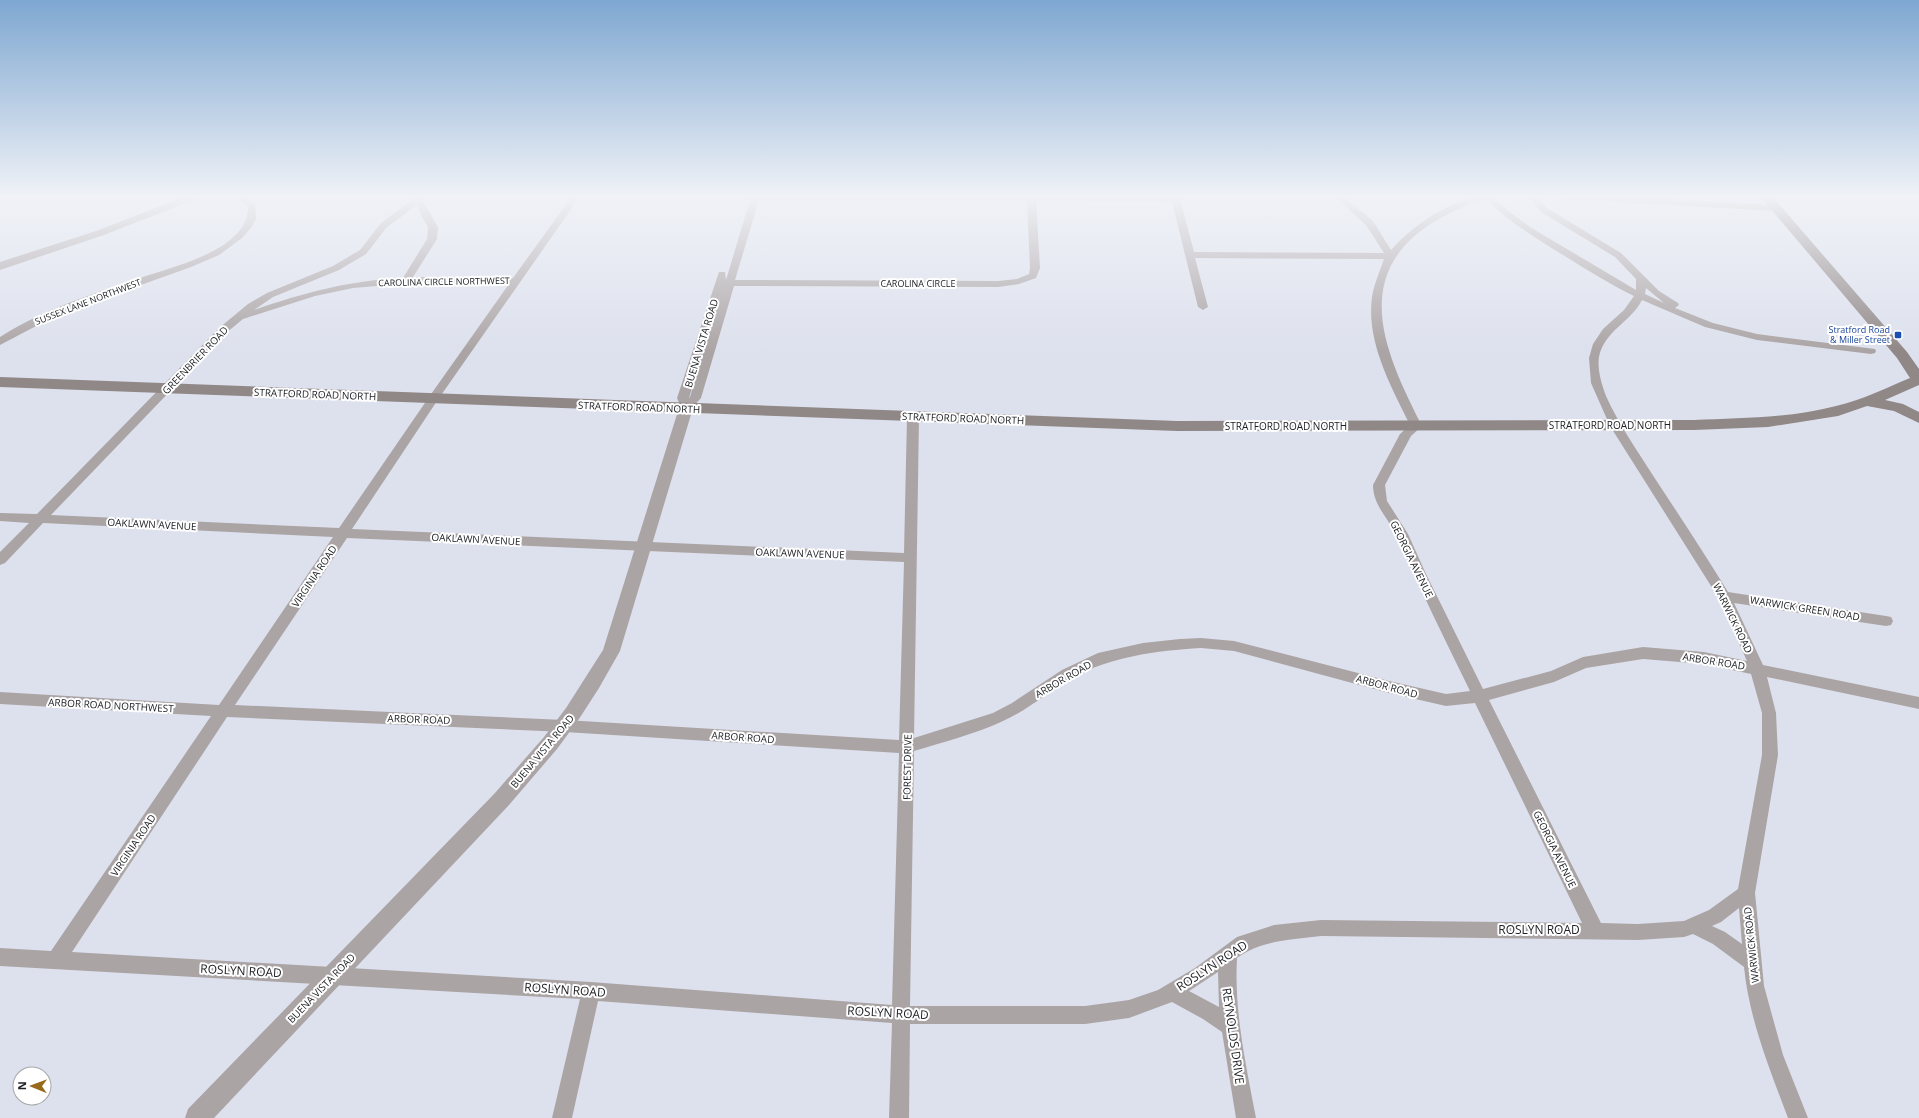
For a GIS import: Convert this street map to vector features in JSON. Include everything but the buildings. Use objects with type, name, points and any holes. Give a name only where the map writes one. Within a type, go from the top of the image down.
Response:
[{"type":"main road","points":[[1810,247],[1902,355],[1919,379],[1912,401],[1919,417]]},
{"type":"main road","name":"STRATFORD ROAD NORTH","points":[[0,382],[1177,426],[1616,426],[1768,422],[1822,414],[1867,402],[1919,379]]},
{"type":"main road","points":[[1867,402],[1898,407],[1919,417]]},
{"type":"street","points":[[0,266],[56,247]]},
{"type":"street","name":"SUSSEX LANE NORTHWEST","points":[[0,342],[14,332],[60,311],[199,261],[224,247]]},
{"type":"street","name":"GREENBRIER ROAD","points":[[0,560],[235,319],[270,295],[349,262],[363,252],[367,247]]},
{"type":"street","name":"GREENBRIER ROAD","points":[[406,281],[426,247]]},
{"type":"street","name":"VIRGINIA ROAD","points":[[56,960],[433,399],[538,247]]},
{"type":"street","points":[[686,408],[695,398],[724,282],[735,247]]},
{"type":"street","name":"CAROLINA CIRCLE","points":[[724,282],[1009,283],[1024,281],[1033,276],[1035,268],[1034,247]]},
{"type":"street","points":[[1188,247],[1203,307]]},
{"type":"street","points":[[1385,247],[1390,256]]},
{"type":"street","points":[[1398,247],[1390,256],[1378,296],[1377,317],[1380,340],[1391,372],[1416,426]]},
{"type":"street","points":[[1557,247],[1640,297],[1709,325],[1786,342],[1830,345],[1871,351]]},
{"type":"street","points":[[1605,247],[1618,255],[1656,293],[1709,325]]},
{"type":"street","points":[[1190,255],[1390,256]]},
{"type":"street","points":[[1640,297],[1643,286],[1641,277]]},
{"type":"street","name":"CAROLINA CIRCLE NORTHWEST","points":[[235,319],[291,300],[328,290],[367,283],[406,281],[514,281]]},
{"type":"street","name":"WARWICK ROAD","points":[[1640,297],[1628,312],[1607,330],[1599,340],[1594,354],[1595,377],[1604,403],[1616,426],[1724,596],[1757,668],[1769,713],[1770,755],[1746,893],[1755,986],[1774,1056],[1798,1118]]},
{"type":"street","name":"BUENA VISTA ROAD","points":[[197,1118],[515,784],[566,726],[598,678],[611,650],[686,408]]},
{"type":"street","name":"FOREST DRIVE","points":[[899,1118],[913,417]]},
{"type":"street","name":"GEORGIA AVENUE","points":[[1416,426],[1406,434],[1379,485],[1381,501],[1402,534],[1419,574],[1481,696],[1594,930]]},
{"type":"street","name":"OAKLAWN AVENUE","points":[[0,517],[911,558]]},
{"type":"street","name":"WARWICK GREEN ROAD","points":[[1724,596],[1886,620]]},
{"type":"street","name":"ARBOR ROAD","points":[[222,711],[566,726],[907,747],[978,725],[998,717],[1068,674],[1103,657],[1143,648],[1201,643],[1234,646],[1435,699],[1446,700],[1481,696],[1554,676],[1583,663],[1611,657],[1643,653],[1676,655],[1757,668],[1919,703]]},
{"type":"street","name":"ARBOR ROAD NORTHWEST","points":[[0,698],[222,711]]},
{"type":"street","name":"ROSLYN ROAD","points":[[0,957],[591,991],[902,1015],[1085,1014],[1129,1009],[1163,998],[1201,974],[1243,943],[1274,933],[1321,928],[1594,930],[1638,932],[1684,929],[1715,916],[1746,893]]},
{"type":"street","points":[[1693,925],[1718,938],[1753,963]]},
{"type":"street","name":"REYNOLDS DRIVE","points":[[1228,953],[1226,987],[1230,1027],[1246,1118]]},
{"type":"street","points":[[562,1118],[591,991]]},
{"type":"street","points":[[1171,992],[1205,1009],[1230,1027]]},
{"type":"place","name":"Stratford Road & Miller Street","points":[[1898,335]]}]
